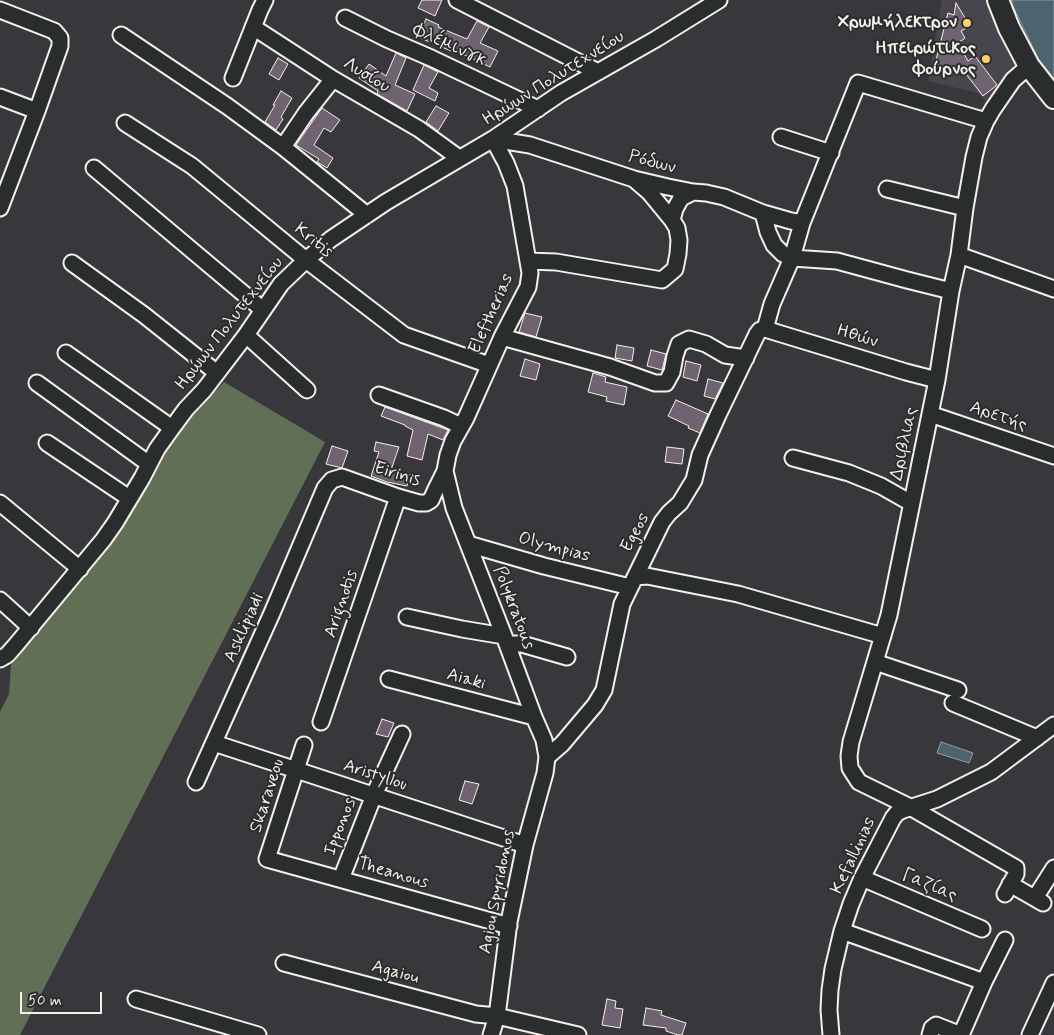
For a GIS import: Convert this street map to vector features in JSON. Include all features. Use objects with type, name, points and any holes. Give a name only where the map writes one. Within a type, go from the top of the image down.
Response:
[{"type":"main road","points":[[998,0],[1005,20],[1029,66],[1054,98]]},
{"type":"street","points":[[232,78],[265,0]]},
{"type":"street","points":[[457,0],[598,72]]},
{"type":"street","name":"Ηρώων Πολυτεχνείου","points":[[0,659],[8,654],[31,628],[107,534],[157,448],[246,335],[281,284],[306,260],[331,239],[386,202],[493,139],[560,93],[656,39],[719,0]]},
{"type":"street","points":[[0,10],[54,31],[60,38],[60,46],[0,208]]},
{"type":"street","name":"Φλέμινγκ","points":[[345,18],[538,109]]},
{"type":"street","name":"Λυσίου","points":[[253,27],[333,79],[419,129],[460,158]]},
{"type":"street","points":[[121,35],[228,106],[283,146],[367,215]]},
{"type":"street","name":"Δριβλιας","points":[[1029,66],[1013,80],[993,109],[979,137],[965,208],[959,255],[951,291],[937,380],[889,615],[850,742],[849,756],[850,768],[859,782],[910,807],[1016,868],[1016,874],[1007,889],[1039,900],[1054,868]]},
{"type":"street","points":[[283,146],[333,79]]},
{"type":"street","points":[[765,329],[772,304],[792,258],[802,223],[858,83],[986,121]]},
{"type":"street","points":[[0,97],[37,111]]},
{"type":"street","name":"Kritis","points":[[125,123],[192,166],[306,260],[404,335],[489,365]]},
{"type":"street","points":[[781,137],[831,152]]},
{"type":"street","name":"Ρόδων","points":[[493,139],[530,145],[634,179],[724,197],[763,213],[802,223]]},
{"type":"street","name":"Eleftherias","points":[[445,472],[453,442],[502,337],[528,287],[530,273],[515,186],[506,163],[493,139]]},
{"type":"street","points":[[94,168],[263,310]]},
{"type":"street","points":[[528,261],[556,262],[662,280],[675,269],[679,240],[677,228],[649,192],[634,179]]},
{"type":"street","points":[[887,189],[965,208]]},
{"type":"street","points":[[672,220],[681,198],[694,192]]},
{"type":"street","points":[[763,213],[774,245],[783,254],[792,258],[838,261],[951,291]]},
{"type":"street","points":[[959,255],[1054,289]]},
{"type":"street","points":[[72,263],[144,315],[217,373]]},
{"type":"street","name":"Egeos","points":[[547,757],[562,744],[595,705],[604,690],[620,611],[632,582],[662,522],[680,503],[694,480],[700,456],[718,415],[757,334],[760,330],[765,329]]},
{"type":"street","name":"Ηθών","points":[[765,329],[937,380]]},
{"type":"street","points":[[246,335],[307,390]]},
{"type":"street","points":[[502,337],[610,367],[655,383],[666,383],[672,372],[679,344],[689,339],[706,344],[725,355],[746,358]]},
{"type":"street","points":[[66,353],[172,428]]},
{"type":"street","points":[[37,383],[149,464]]},
{"type":"street","points":[[380,395],[462,426]]},
{"type":"street","name":"Αρετής","points":[[930,414],[1054,456]]},
{"type":"street","points":[[46,444],[129,498]]},
{"type":"street","points":[[793,458],[849,473],[881,486],[911,503]]},
{"type":"street","name":"Eirinis","points":[[325,488],[332,480],[342,477],[398,497],[426,503],[431,500],[445,472]]},
{"type":"street","name":"Polykratous","points":[[445,472],[454,508],[544,740],[547,757]]},
{"type":"street","name":"Asklipiadi","points":[[196,782],[272,613],[325,488]]},
{"type":"street","name":"Arignotis","points":[[321,722],[398,497]]},
{"type":"street","points":[[0,503],[80,569]]},
{"type":"street","name":"Olympias","points":[[468,544],[544,566],[632,582],[648,576],[738,594],[883,636]]},
{"type":"street","points":[[0,600],[31,628]]},
{"type":"street","points":[[407,617],[462,629],[567,657]]},
{"type":"street","points":[[875,662],[955,697],[1037,738]]},
{"type":"street","name":"Aiaki","points":[[389,679],[534,717]]},
{"type":"street","name":"Kefallinias","points":[[831,1035],[830,990],[842,931],[862,878],[893,818],[897,813],[937,799],[992,772],[1054,725]]},
{"type":"street","name":"Ipponos","points":[[341,879],[374,795],[402,734]]},
{"type":"street","name":"Aristyllou","points":[[214,743],[525,845]]},
{"type":"street","name":"Skaraveou","points":[[267,859],[304,745]]},
{"type":"street","name":"Agiou Spyridonos","points":[[491,1035],[497,1016],[509,926],[525,845],[545,772],[547,757]]},
{"type":"street","name":"Theanous","points":[[267,859],[509,926]]},
{"type":"street","name":"Γαζίας","points":[[862,878],[982,928]]},
{"type":"street","points":[[842,931],[984,982]]},
{"type":"street","points":[[930,1035],[932,1028],[936,1025],[961,1035],[1005,940]]},
{"type":"street","name":"Αgaiou","points":[[284,964],[476,1014],[497,1016],[578,1035]]},
{"type":"street","points":[[1030,1035],[1054,983]]},
{"type":"street","points":[[136,999],[258,1035]]},
{"type":"shaded area","points":[[942,0],[993,0],[1020,66],[989,105],[978,93],[928,81]]},
{"type":"green space","points":[[224,382],[325,442],[20,1035],[0,1035],[0,712],[9,694],[11,665],[183,426]]},
{"type":"water","points":[[1012,0],[1054,0],[1054,78],[1039,60],[1012,4]]},
{"type":"water","points":[[941,742],[973,753],[969,763],[937,753]]},
{"type":"building","points":[[422,0],[442,0],[435,16],[418,8]]},
{"type":"building","points":[[956,3],[970,26],[961,31],[965,38],[958,43],[968,61],[975,56],[997,85],[983,96],[959,65],[953,69],[935,64],[948,13],[954,15]]},
{"type":"building","points":[[426,19],[439,25],[438,27],[467,39],[477,21],[489,27],[480,43],[498,51],[490,67],[456,51],[456,53],[418,37]]},
{"type":"building","points":[[396,53],[406,58],[395,85],[415,94],[407,111],[377,94],[378,91],[359,78],[369,64],[386,76]]},
{"type":"building","points":[[278,58],[288,64],[279,80],[269,74]]},
{"type":"building","points":[[424,65],[438,72],[429,88],[438,93],[435,101],[413,90]]},
{"type":"building","points":[[281,91],[292,98],[276,130],[265,122]]},
{"type":"building","points":[[436,106],[449,113],[438,131],[426,122]]},
{"type":"building","points":[[322,108],[340,120],[331,132],[324,128],[314,145],[333,158],[327,168],[317,162],[319,159],[296,145]]},
{"type":"building","points":[[525,313],[542,317],[536,337],[519,332]]},
{"type":"building","points":[[617,345],[634,348],[632,361],[615,358]]},
{"type":"building","points":[[651,350],[666,354],[662,370],[647,366]]},
{"type":"building","points":[[525,359],[540,364],[536,380],[520,376]]},
{"type":"building","points":[[686,361],[701,365],[697,381],[683,377]]},
{"type":"building","points":[[593,373],[606,377],[605,382],[627,387],[624,405],[606,401],[607,397],[588,392]]},
{"type":"building","points":[[708,379],[723,383],[715,399],[704,396]]},
{"type":"building","points":[[676,400],[708,414],[700,433],[668,416]]},
{"type":"building","points":[[385,407],[448,430],[443,440],[428,434],[422,460],[407,456],[413,430],[381,416]]},
{"type":"building","points":[[376,442],[399,447],[391,470],[410,475],[407,486],[371,476],[379,452],[374,451]]},
{"type":"building","points":[[332,446],[348,451],[342,468],[326,464]]},
{"type":"building","points":[[667,447],[684,449],[682,464],[665,462]]},
{"type":"building","points":[[382,719],[394,723],[388,737],[376,734]]},
{"type":"building","points":[[465,781],[479,784],[472,804],[459,800]]},
{"type":"building","points":[[607,999],[616,1001],[615,1008],[623,1009],[620,1028],[602,1025]]},
{"type":"building","points":[[646,1008],[662,1011],[661,1015],[686,1023],[682,1035],[666,1031],[666,1028],[643,1025]]},
{"type":"place","name":"Χρωμήλεκτρον","points":[[967,23]]},
{"type":"place","name":"Ηπειρώτικος Φούρνος","points":[[986,59]]}]
